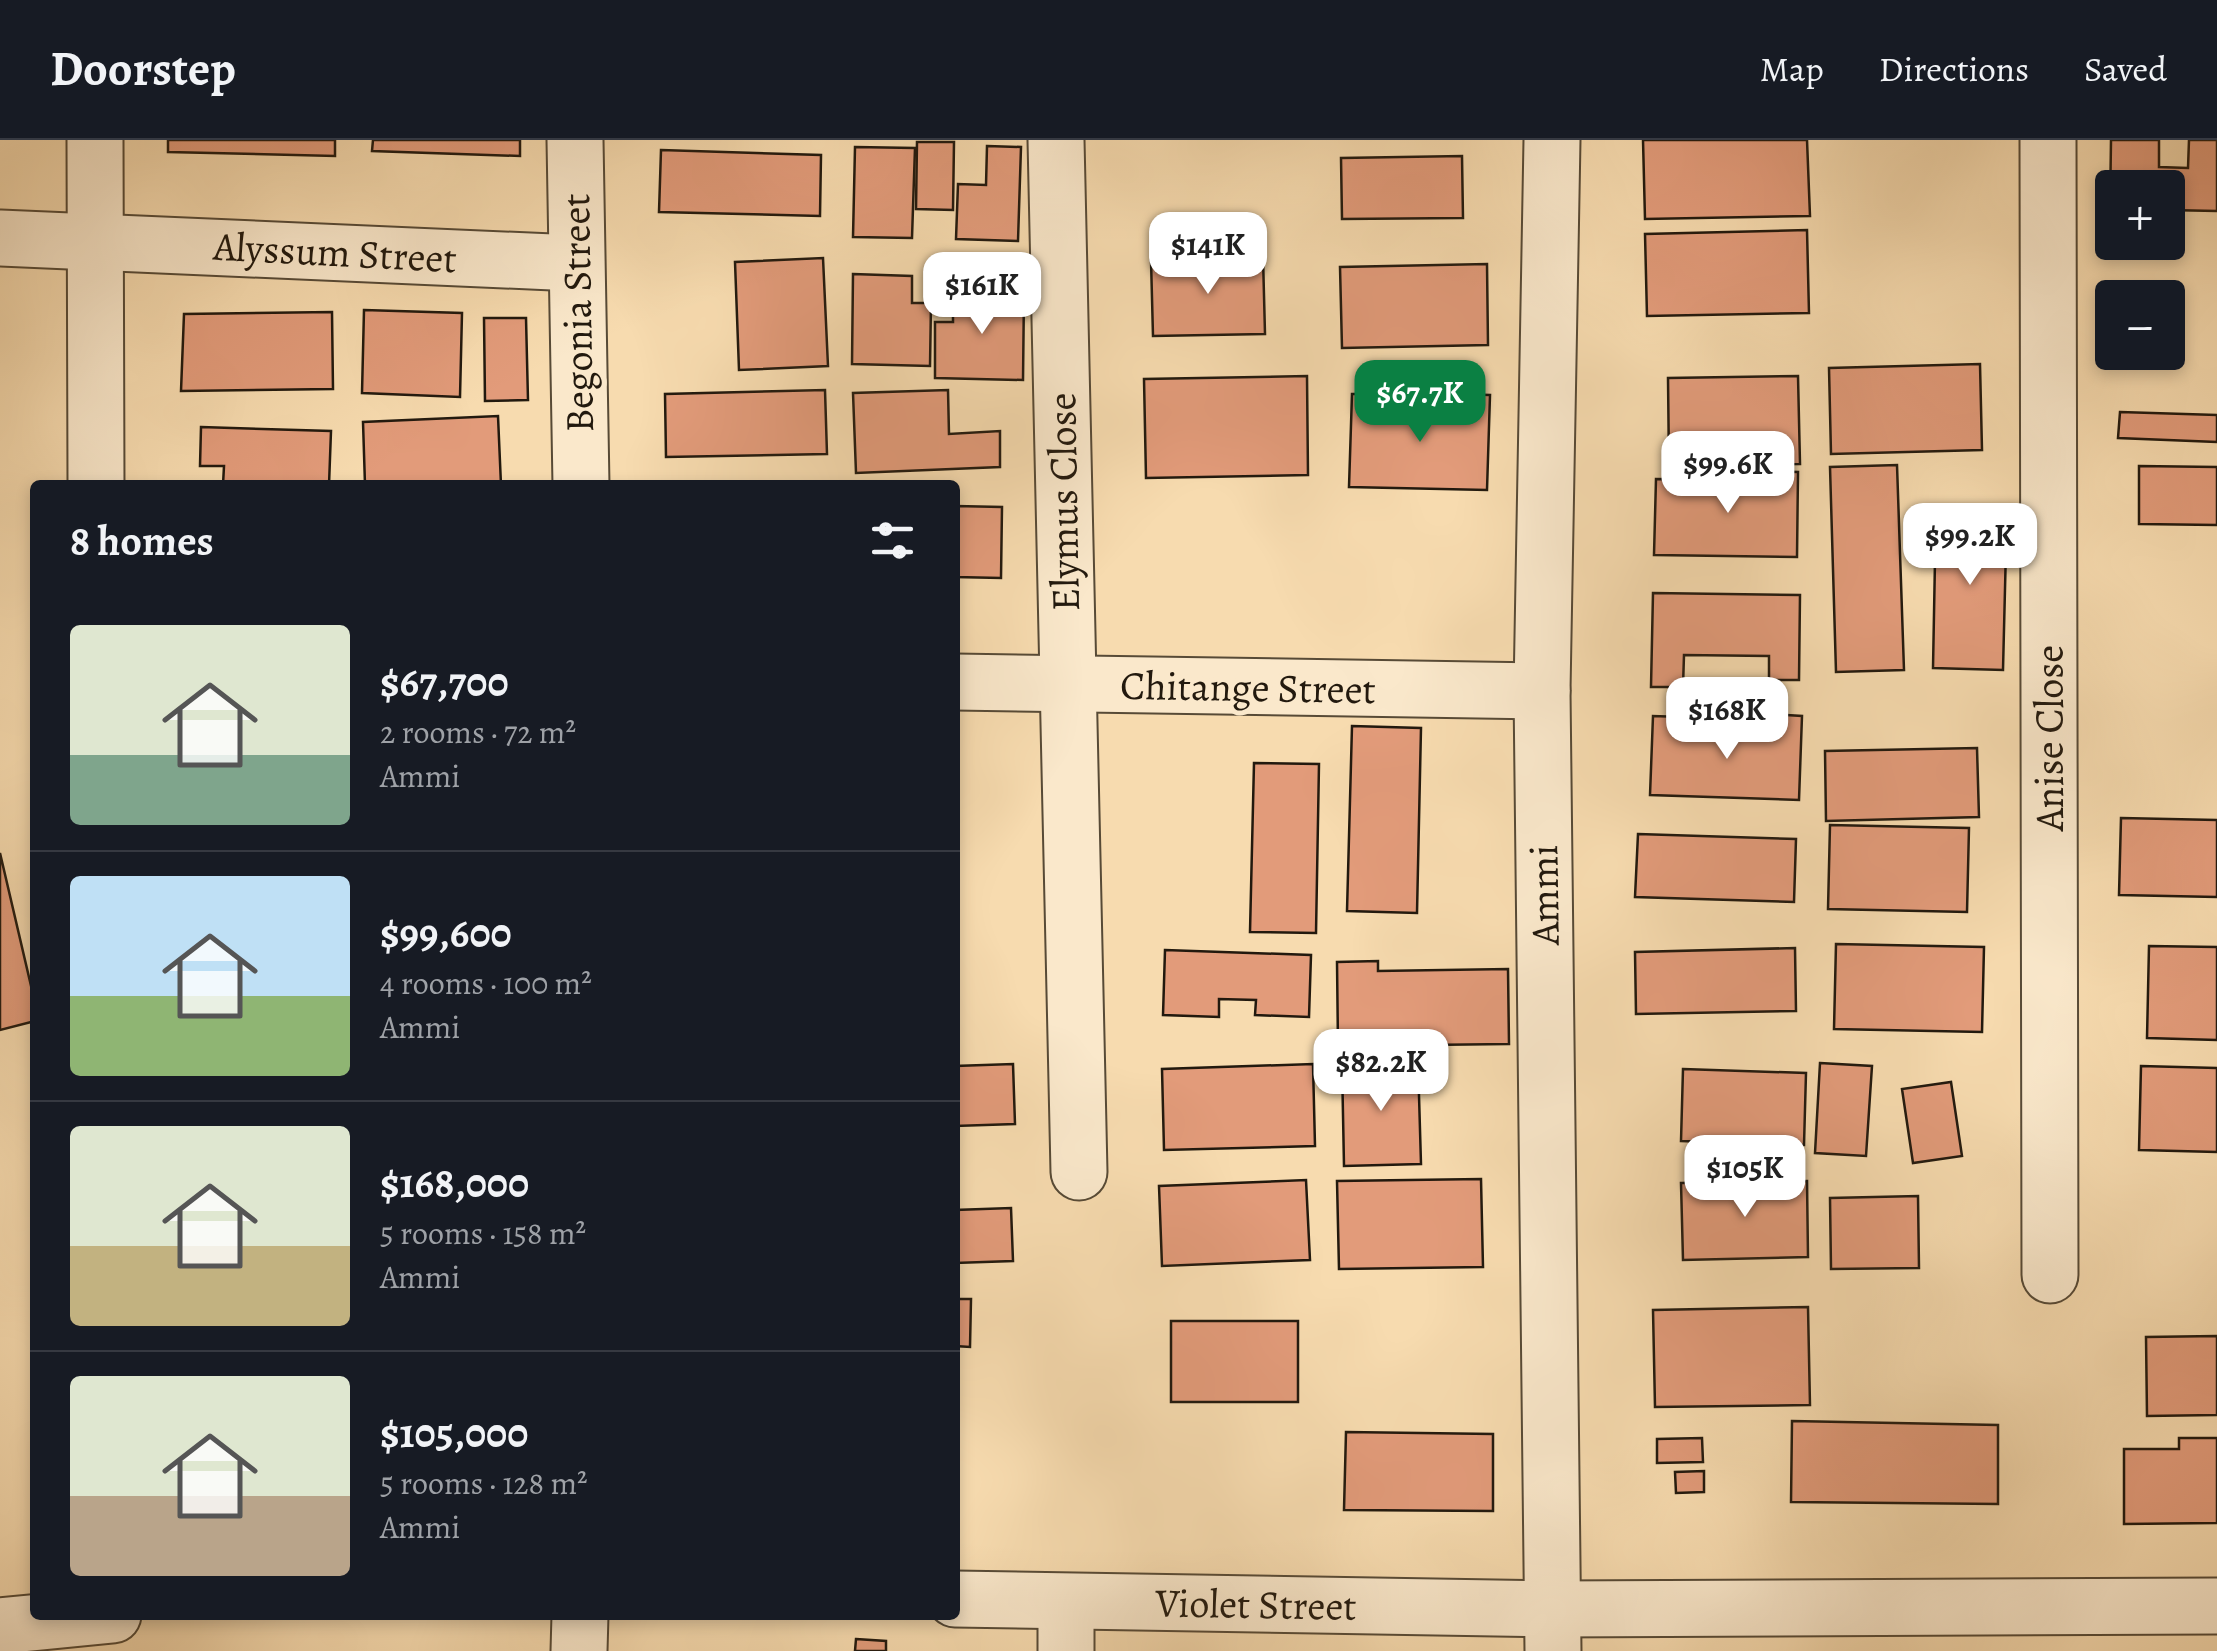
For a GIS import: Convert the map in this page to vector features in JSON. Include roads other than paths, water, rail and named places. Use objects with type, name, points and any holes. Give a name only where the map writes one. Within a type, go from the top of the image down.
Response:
[{"type":"street","points":[[96,140],[96,480]]},
{"type":"street","name":"Begonia Street","points":[[574,140],[581,480]]},
{"type":"street","name":"Elymus Close","points":[[1056,140],[1079,1172]]},
{"type":"street","name":"Ammi","points":[[1552,140],[1542,691],[1553,1630]]},
{"type":"street","name":"Anise Close","points":[[2048,140],[2050,1275]]},
{"type":"street","name":"Alyssum Street","points":[[0,238],[576,263]]},
{"type":"street","name":"Chitange Street","points":[[960,682],[1542,691]]},
{"type":"street","name":"Violet Street","points":[[960,1600],[1066,1626],[1553,1630],[2034,1629],[2217,1606]]},
{"type":"street","points":[[0,1626],[62,1620]]},
{"type":"street","points":[[579,1651],[580,1620]]}]
